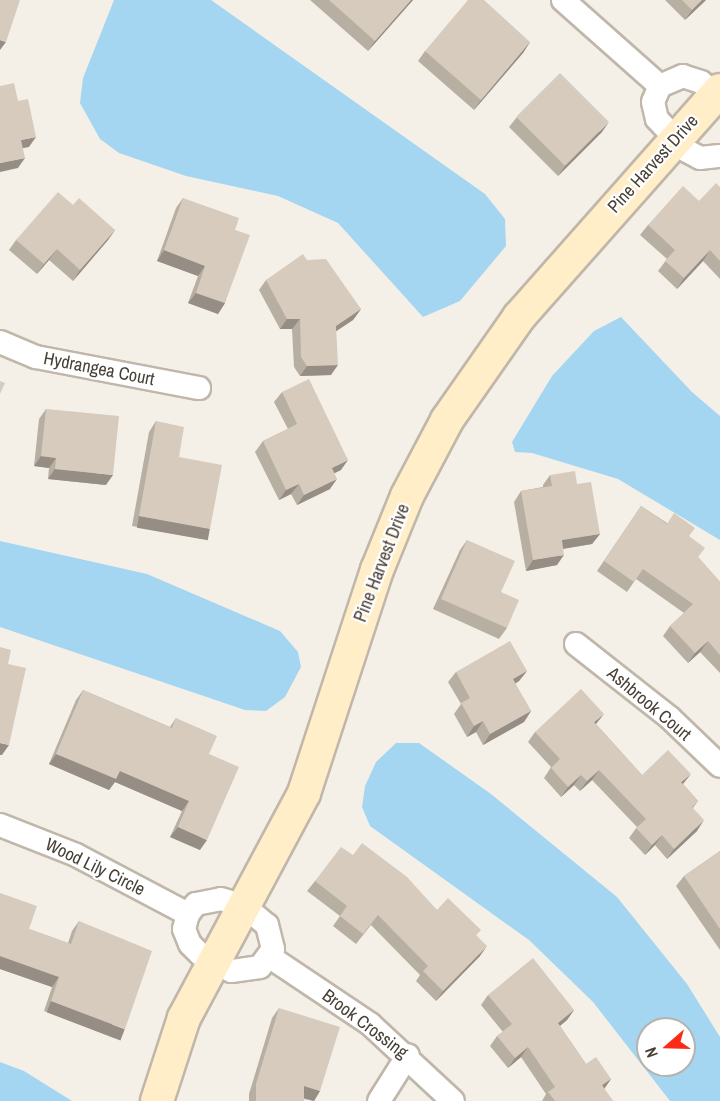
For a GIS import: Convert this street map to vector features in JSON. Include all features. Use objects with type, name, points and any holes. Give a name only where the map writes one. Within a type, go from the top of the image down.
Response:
[{"type":"street","points":[[562,0],[660,86]]},
{"type":"street","points":[[719,94],[701,82],[683,76],[660,86],[653,102],[654,111],[675,140],[700,158],[720,156]]},
{"type":"street","name":"Pine Harvest Drive","points":[[157,1101],[184,1018],[304,793],[377,570],[407,496],[447,420],[519,317],[675,140],[719,94]]},
{"type":"street","name":"Hydrangea Court","points":[[0,342],[36,357],[200,388]]},
{"type":"street","name":"Ashbrook Court","points":[[576,644],[670,718],[720,766]]},
{"type":"street","name":"Wood Lily Circle","points":[[0,825],[84,859],[188,914]]},
{"type":"street","points":[[212,899],[244,906],[267,925],[273,941],[270,957],[260,967],[241,971],[213,962],[190,944],[184,928],[188,914],[196,904],[212,899]]},
{"type":"street","name":"Brook Crossing","points":[[270,957],[370,1024],[408,1055],[453,1101]]},
{"type":"street","points":[[379,1101],[408,1055]]},
{"type":"water","points":[[114,0],[211,0],[485,194],[505,219],[506,246],[460,301],[423,317],[338,223],[278,196],[186,176],[119,153],[100,139],[80,103],[83,78]]},
{"type":"water","points":[[621,317],[692,392],[720,416],[720,540],[618,479],[532,453],[515,452],[512,442],[552,376],[594,331]]},
{"type":"water","points":[[0,541],[147,574],[280,631],[298,652],[301,667],[285,697],[266,711],[245,710],[0,627]]},
{"type":"water","points":[[396,743],[419,743],[491,794],[617,897],[687,984],[720,1037],[720,1101],[670,1101],[651,1077],[696,1077],[696,1017],[636,1017],[636,1057],[593,1002],[529,940],[370,826],[362,807],[365,786],[376,762]]},
{"type":"water","points":[[0,1062],[24,1071],[72,1101],[0,1101]]},
{"type":"building","points":[[0,0],[20,0],[6,42],[0,40]]},
{"type":"building","points":[[329,0],[411,0],[375,41]]},
{"type":"building","points":[[468,0],[484,0],[530,42],[481,100],[425,51]]},
{"type":"building","points":[[682,0],[702,0],[692,10]]},
{"type":"building","points":[[560,73],[609,122],[565,166],[516,117]]},
{"type":"building","points":[[14,83],[18,101],[28,99],[36,137],[21,140],[25,158],[0,163],[0,86]]},
{"type":"building","points":[[716,183],[720,187],[720,261],[710,250],[684,278],[665,261],[675,250],[648,225],[683,186],[699,201]]},
{"type":"building","points":[[58,192],[73,205],[79,198],[115,230],[80,270],[57,249],[44,264],[16,240]]},
{"type":"building","points":[[183,198],[239,218],[235,230],[250,235],[225,303],[196,293],[205,266],[164,250]]},
{"type":"building","points":[[303,254],[307,260],[326,259],[361,309],[336,326],[338,365],[307,366],[301,357],[300,319],[287,319],[266,280]]},
{"type":"building","points":[[309,379],[348,460],[332,468],[337,479],[304,495],[299,484],[286,490],[263,441],[297,424],[282,392]]},
{"type":"building","points":[[0,381],[5,383],[0,394]]},
{"type":"building","points":[[46,409],[119,416],[113,475],[55,469],[56,458],[41,456]]},
{"type":"building","points":[[156,421],[184,427],[179,457],[222,465],[210,529],[139,516]]},
{"type":"building","points":[[575,471],[577,484],[591,482],[600,534],[562,540],[564,555],[533,560],[521,491],[552,486],[550,475]]},
{"type":"building","points":[[641,506],[667,524],[674,513],[695,528],[689,536],[705,548],[698,557],[720,582],[720,655],[708,641],[695,653],[670,626],[693,604],[643,569],[634,582],[604,561]]},
{"type":"building","points":[[467,540],[515,561],[501,592],[519,600],[507,628],[441,599]]},
{"type":"building","points":[[510,641],[527,671],[513,679],[531,711],[490,734],[483,721],[474,726],[461,703],[470,698],[456,672]]},
{"type":"building","points":[[0,647],[11,650],[8,664],[26,668],[9,745],[0,743]]},
{"type":"building","points":[[581,689],[604,714],[594,722],[642,775],[668,750],[691,774],[681,782],[698,801],[692,807],[704,820],[674,849],[662,835],[652,845],[636,828],[646,819],[599,770],[587,781],[581,775],[568,787],[551,768],[560,759],[535,732]]},
{"type":"building","points":[[83,690],[172,728],[176,718],[217,736],[209,754],[239,767],[207,840],[178,827],[189,801],[120,771],[116,779],[56,754]]},
{"type":"building","points":[[362,843],[407,877],[437,910],[448,898],[481,930],[476,935],[487,946],[443,991],[423,971],[428,966],[378,915],[363,934],[340,916],[347,906],[315,881],[341,847],[353,855]]},
{"type":"building","points":[[720,851],[720,929],[684,876]]},
{"type":"building","points":[[0,893],[37,906],[29,929],[71,944],[79,921],[152,951],[125,1029],[51,1001],[59,977],[0,956]]},
{"type":"building","points":[[533,958],[574,1010],[558,1023],[586,1064],[596,1057],[611,1079],[602,1085],[613,1101],[555,1101],[548,1092],[555,1087],[528,1047],[515,1058],[497,1036],[512,1024],[488,995]]},
{"type":"building","points":[[279,1008],[340,1027],[320,1091],[304,1086],[304,1101],[256,1101],[256,1084]]}]
